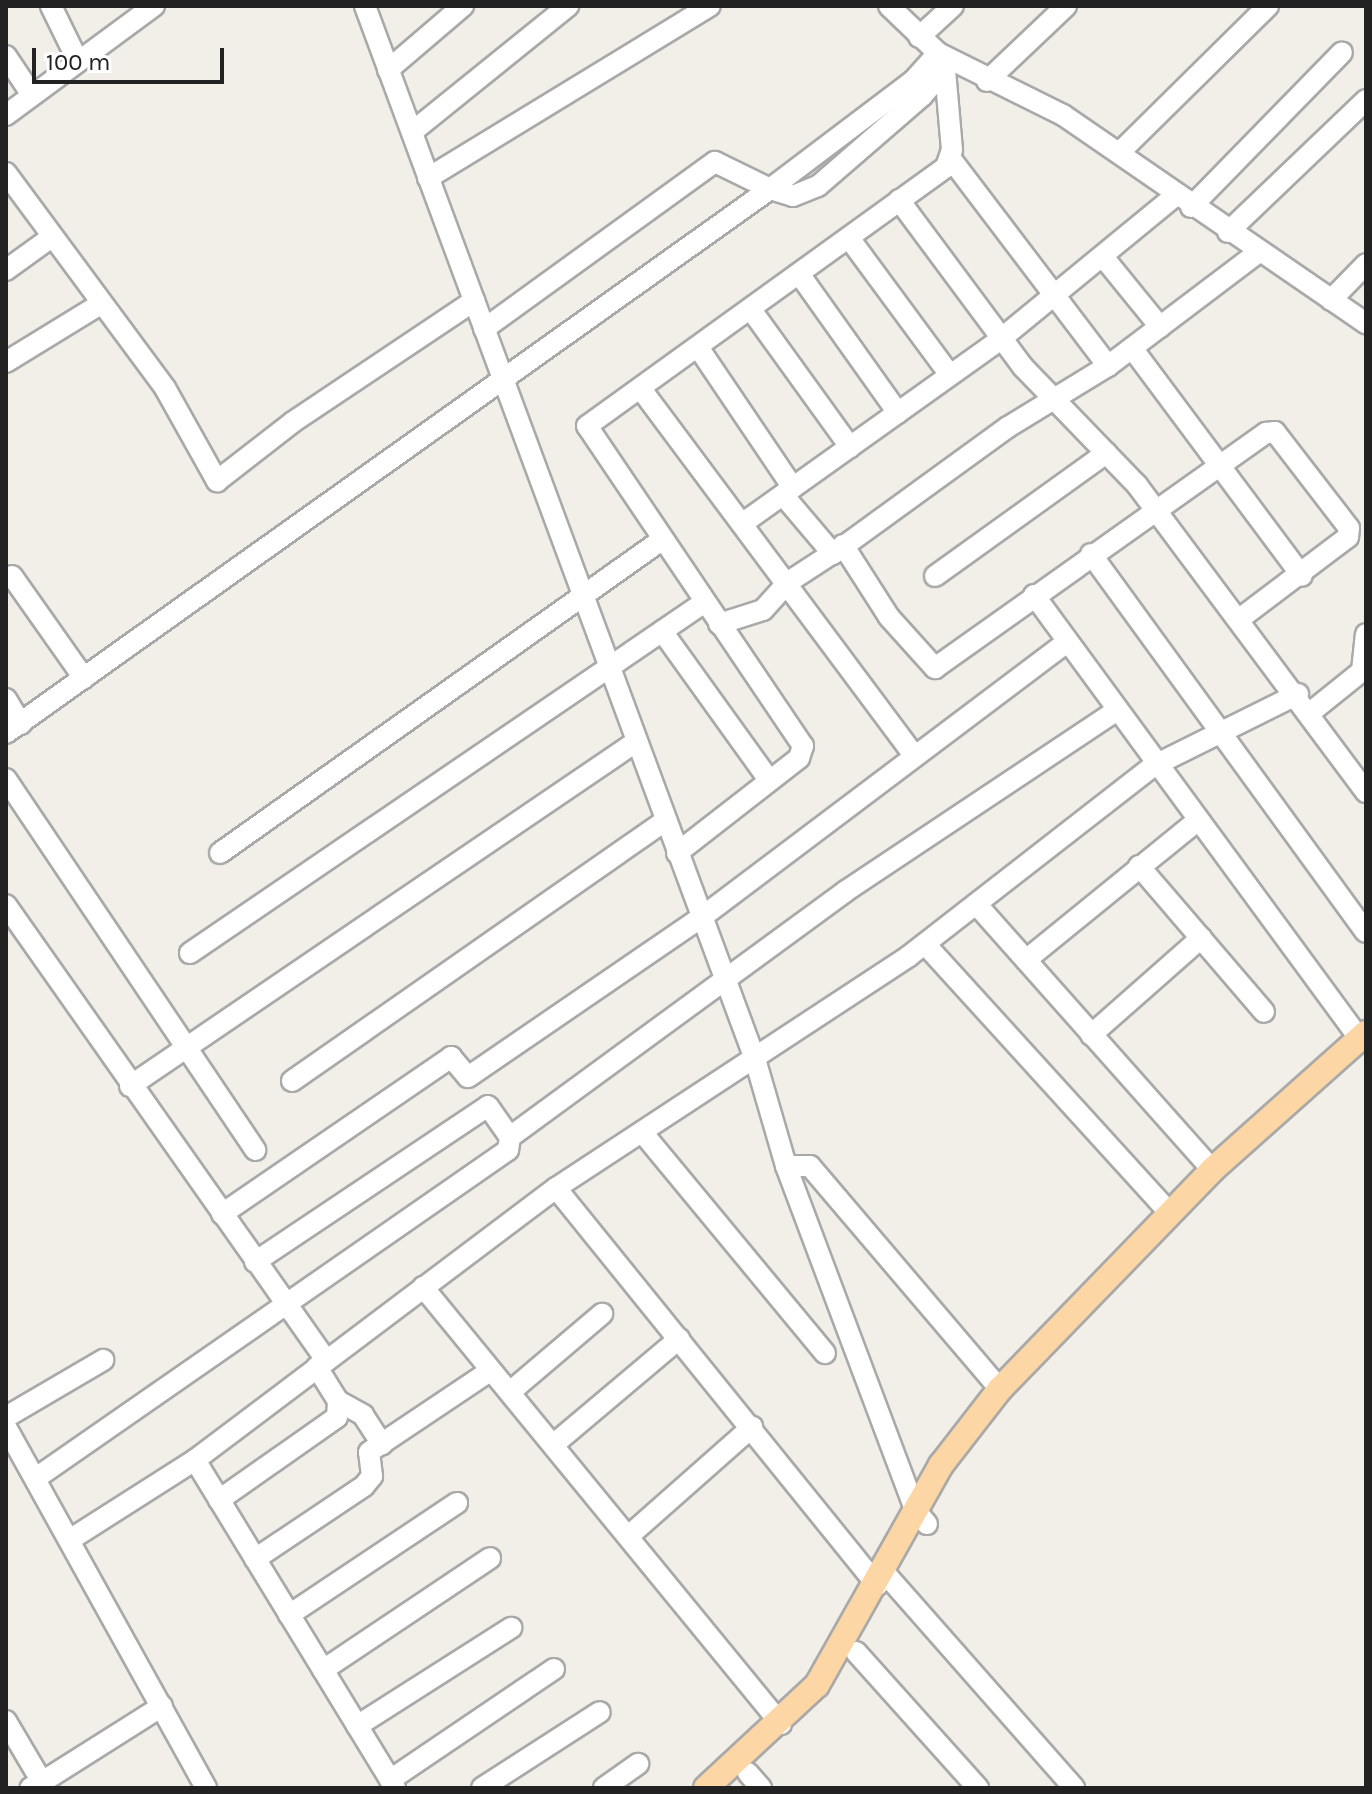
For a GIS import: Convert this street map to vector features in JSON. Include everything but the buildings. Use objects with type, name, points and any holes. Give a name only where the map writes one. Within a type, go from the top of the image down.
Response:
[{"type":"main road","points":[[922,1518],[941,1465],[1000,1389],[1212,1170],[1364,1040]]},
{"type":"main road","points":[[706,1788],[781,1724],[817,1685],[922,1518],[969,1452],[1046,1360],[1364,1040]]},
{"type":"main road","points":[[729,1788],[755,1781],[826,1696],[856,1652],[885,1580]]},
{"type":"street","points":[[51,6],[78,61]]},
{"type":"street","points":[[6,115],[78,61],[129,13],[154,6]]},
{"type":"street","points":[[365,6],[755,1059],[786,1166],[922,1518]]},
{"type":"street","points":[[388,70],[463,6]]},
{"type":"street","points":[[412,132],[568,6]]},
{"type":"street","points":[[428,178],[710,6]]},
{"type":"street","points":[[889,6],[945,62],[1063,115],[1120,152],[1183,202],[1366,323]]},
{"type":"street","points":[[919,37],[953,6]]},
{"type":"street","points":[[987,81],[1066,6]]},
{"type":"street","points":[[1120,152],[1268,6]]},
{"type":"street","points":[[743,523],[1002,338],[1052,295],[1183,202],[1342,52]]},
{"type":"street","points":[[6,56],[32,95]]},
{"type":"street","points":[[945,62],[951,159],[1108,366]]},
{"type":"street","points":[[6,699],[13,728],[770,189],[913,81],[945,62]]},
{"type":"street","points":[[1228,232],[1366,100]]},
{"type":"street","points":[[677,853],[799,758],[803,746],[587,426],[700,350],[951,159]]},
{"type":"street","points":[[484,329],[715,162],[770,189]]},
{"type":"street","points":[[9,186],[165,388],[217,481],[293,422],[474,301]]},
{"type":"street","points":[[899,200],[1002,338],[1158,512],[1298,694],[1366,792]]},
{"type":"street","points":[[849,238],[950,375]]},
{"type":"street","points":[[6,270],[49,239]]},
{"type":"street","points":[[719,624],[763,610],[787,583],[1008,427],[1056,401],[1108,366],[1259,252]]},
{"type":"street","points":[[1104,258],[1160,327]]},
{"type":"street","points":[[1331,300],[1366,264]]},
{"type":"street","points":[[800,275],[898,413]]},
{"type":"street","points":[[6,362],[99,305]]},
{"type":"street","points":[[752,311],[850,447]]},
{"type":"street","points":[[1132,348],[1302,576]]},
{"type":"street","points":[[700,350],[788,492],[889,617],[935,668],[1091,554],[1158,512],[1266,433],[1283,437],[1349,528],[1345,544],[1241,618]]},
{"type":"street","points":[[641,389],[915,756]]},
{"type":"street","points":[[935,576],[1106,453]]},
{"type":"street","points":[[220,853],[663,539]]},
{"type":"street","points":[[1091,554],[1366,932]]},
{"type":"street","points":[[12,576],[84,678]]},
{"type":"street","points":[[1034,595],[1153,766],[1364,1040]]},
{"type":"street","points":[[190,953],[705,602]]},
{"type":"street","points":[[662,631],[769,780]]},
{"type":"street","points":[[1311,712],[1364,673],[1366,634]]},
{"type":"street","points":[[468,1077],[702,917],[1067,642]]},
{"type":"street","points":[[71,1539],[195,1460],[556,1188],[925,944],[978,906],[1153,766],[1298,694]]},
{"type":"street","points":[[510,1137],[846,891],[1114,712]]},
{"type":"street","points":[[130,1086],[637,741]]},
{"type":"street","points":[[6,779],[255,1150]]},
{"type":"street","points":[[292,1081],[666,820]]},
{"type":"street","points":[[1026,960],[1196,822]]},
{"type":"street","points":[[1139,866],[1264,1012]]},
{"type":"street","points":[[6,905],[285,1303],[322,1364],[338,1401],[363,1415],[382,1444]]},
{"type":"street","points":[[978,906],[1212,1170]]},
{"type":"street","points":[[1091,1035],[1201,938]]},
{"type":"street","points":[[925,944],[1171,1214]]},
{"type":"street","points":[[36,1478],[508,1150],[510,1137],[451,1057],[222,1214]]},
{"type":"street","points":[[255,1262],[488,1106]]},
{"type":"street","points":[[642,1132],[825,1353]]},
{"type":"street","points":[[786,1166],[810,1166],[1000,1389]]},
{"type":"street","points":[[556,1188],[752,1427],[885,1580],[1074,1788]]},
{"type":"street","points":[[423,1287],[490,1371],[631,1534],[781,1724]]},
{"type":"street","points":[[510,1392],[602,1314]]},
{"type":"street","points":[[553,1445],[679,1339]]},
{"type":"street","points":[[6,1417],[103,1360]]},
{"type":"street","points":[[255,1559],[364,1486],[372,1476],[368,1455],[490,1371]]},
{"type":"street","points":[[219,1500],[329,1428],[338,1401]]},
{"type":"street","points":[[6,1427],[71,1539],[206,1788]]},
{"type":"street","points":[[631,1534],[752,1427]]},
{"type":"street","points":[[195,1460],[392,1784],[554,1669]]},
{"type":"street","points":[[289,1615],[457,1503]]},
{"type":"street","points":[[323,1670],[490,1558]]},
{"type":"street","points":[[357,1726],[511,1628]]},
{"type":"street","points":[[856,1652],[978,1788]]},
{"type":"street","points":[[6,1721],[36,1785],[162,1706]]},
{"type":"street","points":[[482,1788],[600,1712]]},
{"type":"street","points":[[604,1788],[638,1764]]}]
